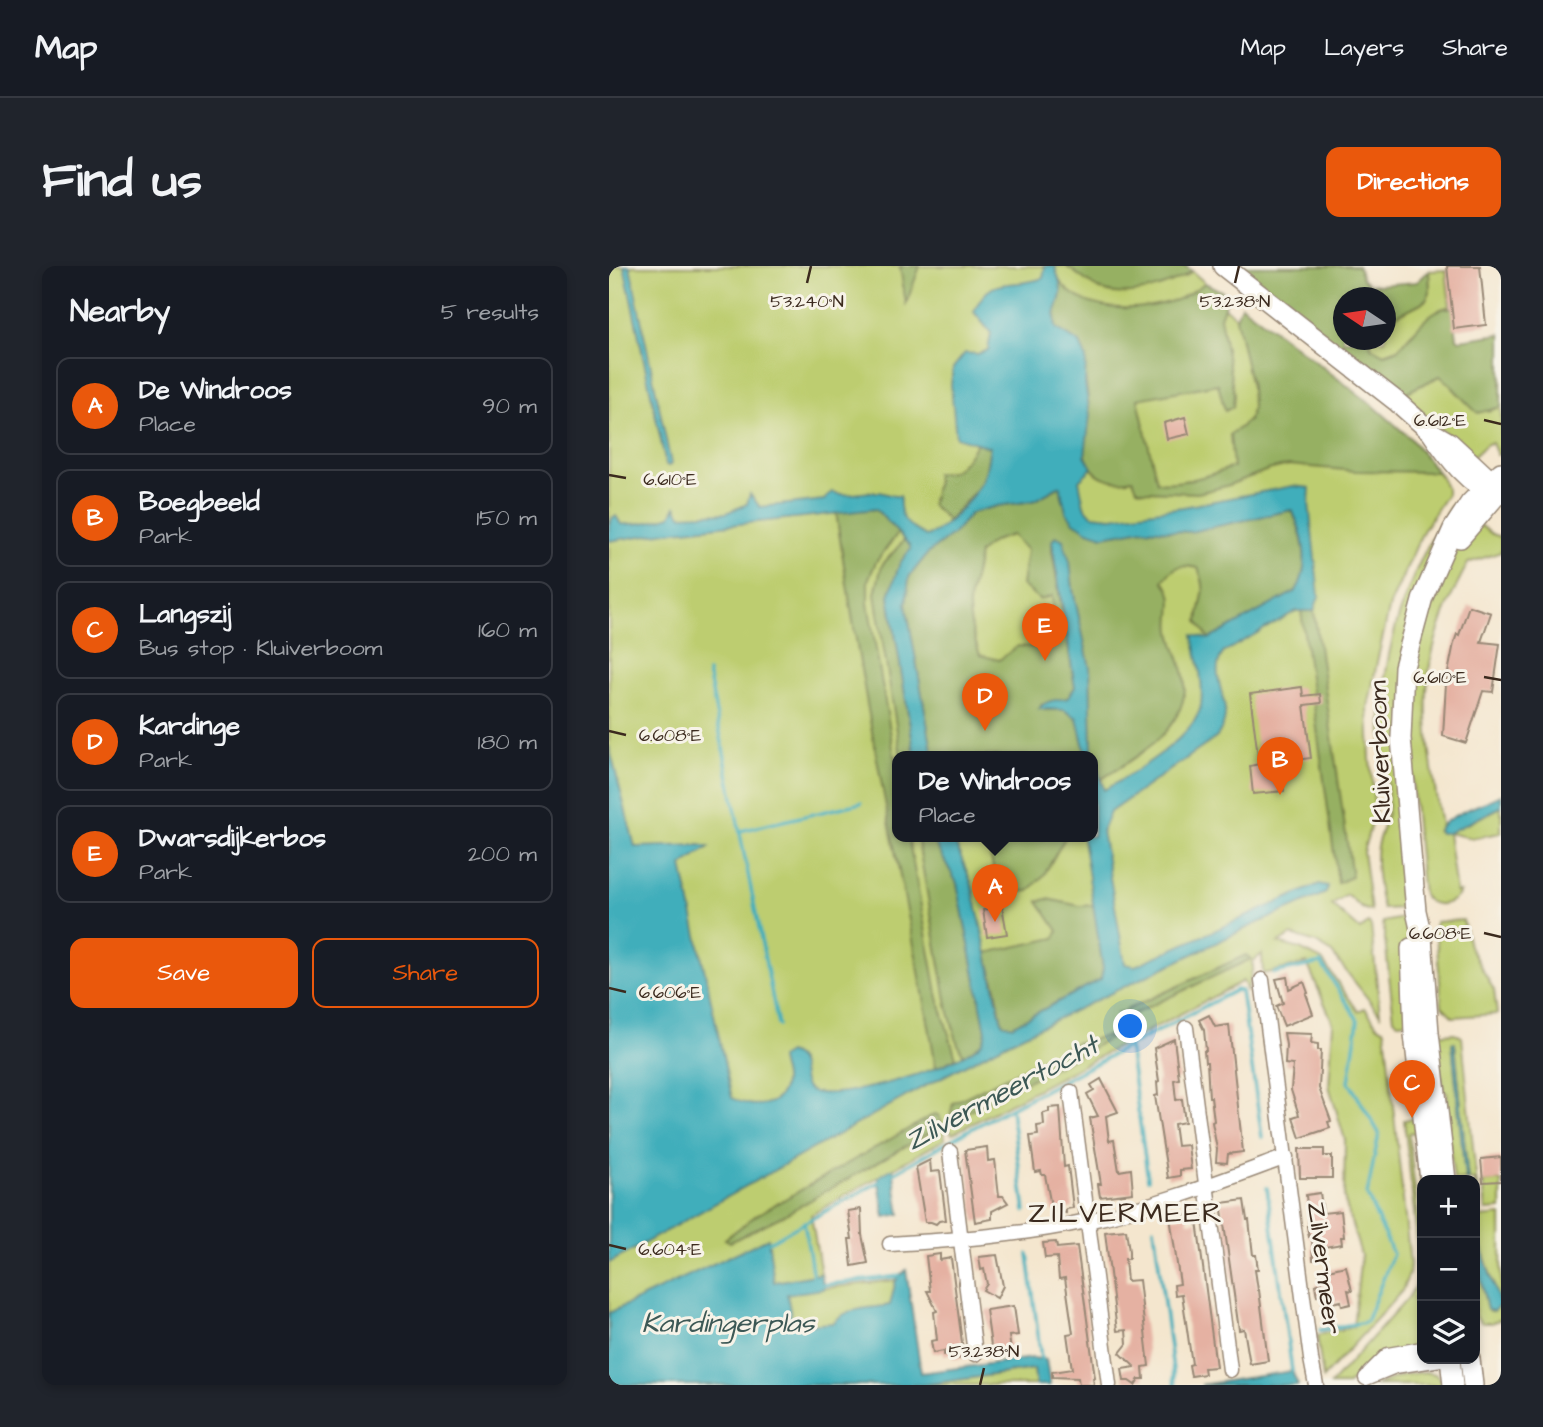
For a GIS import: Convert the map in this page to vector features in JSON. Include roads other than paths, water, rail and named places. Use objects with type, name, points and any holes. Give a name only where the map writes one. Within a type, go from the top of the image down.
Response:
[{"type":"main road","points":[[1223,266],[1396,401],[1431,432],[1450,443],[1494,486]]},
{"type":"main road","name":"Kluiverboom","points":[[1445,1175],[1430,1046],[1422,937],[1416,911],[1401,738],[1401,690],[1415,620],[1460,516],[1494,486]]},
{"type":"main road","name":"Kluiverboom","points":[[1416,911],[1411,940],[1412,1011],[1429,1175]]},
{"type":"main road","points":[[1451,1364],[1453,1385]]},
{"type":"main road","points":[[1471,1364],[1473,1385]]},
{"type":"street","name":"Zilvermeer","points":[[1262,979],[1311,1359],[1317,1385]]},
{"type":"street","points":[[1186,1028],[1230,1370]]},
{"type":"street","points":[[1072,1092],[1109,1385]]},
{"type":"street","points":[[950,1152],[975,1354]]},
{"type":"street","points":[[890,1244],[961,1240],[1087,1221],[1206,1187],[1286,1157]]},
{"type":"street","points":[[1362,1381],[1388,1356],[1417,1350]]},
{"type":"street","points":[[1362,1381],[1395,1366],[1417,1363]]},
{"type":"water","points":[[624,266],[630,266],[671,464],[669,466],[666,465]]},
{"type":"water","points":[[1045,266],[1055,266],[1061,287],[1055,313],[1056,328],[1080,343],[1086,358],[1085,383],[1090,415],[1085,455],[1092,468],[1079,480],[1084,506],[1092,515],[1112,517],[1183,507],[1293,486],[1310,488],[1309,503],[1319,596],[1314,611],[1296,611],[1224,652],[1219,660],[1218,677],[1225,713],[1217,737],[1110,812],[1102,831],[1125,964],[1135,966],[1319,884],[1328,886],[1326,893],[1009,1042],[923,1087],[609,1263],[609,746],[635,847],[709,847],[682,866],[732,1098],[757,1105],[772,1102],[782,1090],[784,1081],[780,1058],[788,1053],[799,1061],[804,1083],[811,1091],[847,1092],[873,1087],[953,1061],[972,1051],[985,1036],[957,883],[934,842],[961,842],[956,845],[972,884],[1002,1023],[1012,1026],[1101,979],[1103,968],[1083,842],[1098,842],[1098,770],[1104,790],[1160,754],[1187,730],[1201,705],[1200,670],[1193,635],[1209,639],[1296,591],[1301,582],[1304,550],[1300,529],[1292,510],[1190,532],[1143,529],[1103,536],[1074,522],[1066,512],[1060,486],[1033,501],[971,513],[953,534],[928,553],[909,577],[906,605],[932,751],[914,751],[889,596],[900,563],[910,546],[876,509],[609,541],[609,525],[616,516],[621,524],[633,524],[671,516],[676,506],[681,515],[726,513],[747,504],[750,494],[760,507],[824,500],[832,492],[878,492],[900,496],[905,521],[926,536],[943,527],[969,501],[981,482],[990,447],[956,437],[951,385],[953,368],[965,353],[977,354],[988,350],[991,333],[974,312],[980,300],[995,287],[1043,278]]},
{"type":"water","points":[[1056,536],[1063,540],[1070,562],[1073,590],[1090,668],[1092,750],[1085,751],[1077,718],[1064,710],[1039,709],[1048,702],[1068,698],[1075,687],[1052,541]]},
{"type":"water","points":[[1501,795],[1501,807],[1448,833],[1440,833],[1438,830],[1458,814]]},
{"type":"water","points":[[1452,1043],[1455,1044],[1468,1175],[1464,1169]]},
{"type":"water","points":[[893,1168],[900,1214],[885,1217],[878,1177]]},
{"type":"water","name":"Kardingerplas","points":[[768,1238],[774,1282],[821,1274],[824,1289],[787,1294],[793,1326],[833,1323],[852,1311],[890,1305],[896,1280],[906,1270],[921,1373],[1033,1358],[1046,1360],[1050,1385],[1036,1385],[1034,1369],[923,1385],[609,1385],[609,1313]]},
{"type":"water","points":[[1480,1243],[1500,1305],[1494,1311],[1487,1310],[1480,1276]]},
{"type":"water","points":[[1292,1371],[1298,1385],[1201,1385]]},
{"type":"waterway","points":[[708,672],[778,1025]]},
{"type":"waterway","points":[[740,831],[861,803]]},
{"type":"waterway","points":[[1274,973],[1321,963],[1358,1020],[1349,1082],[1379,1133],[1367,1195],[1393,1254],[1366,1322],[1320,1330]]},
{"type":"waterway","name":"Zilvermeertocht","points":[[894,1173],[967,1131],[1236,990],[1241,991],[1262,1137]]},
{"type":"waterway","points":[[1129,1047],[1148,1179]]},
{"type":"waterway","points":[[1011,1109],[1025,1211]]},
{"type":"waterway","name":"Zilvermeertocht","points":[[769,1242],[879,1182]]},
{"type":"waterway","points":[[1267,1188],[1292,1371]]},
{"type":"waterway","points":[[804,1222],[813,1276]]},
{"type":"waterway","points":[[1154,1228],[1175,1385]]},
{"type":"waterway","points":[[1028,1254],[1041,1359]]},
{"type":"waterway","points":[[823,1285],[900,1276]]},
{"type":"place","name":"Dwarsdijkerbos","points":[[1045,661]]},
{"type":"place","name":"Kardinge","points":[[985,731]]},
{"type":"place","name":"Boegbeeld","points":[[1280,795]]},
{"type":"place","name":"De Windroos","points":[[995,922]]},
{"type":"place","name":"Langszij","points":[[1412,1118]]},
{"type":"district","name":"ZILVERMEER","points":[[1126,1213]]}]
